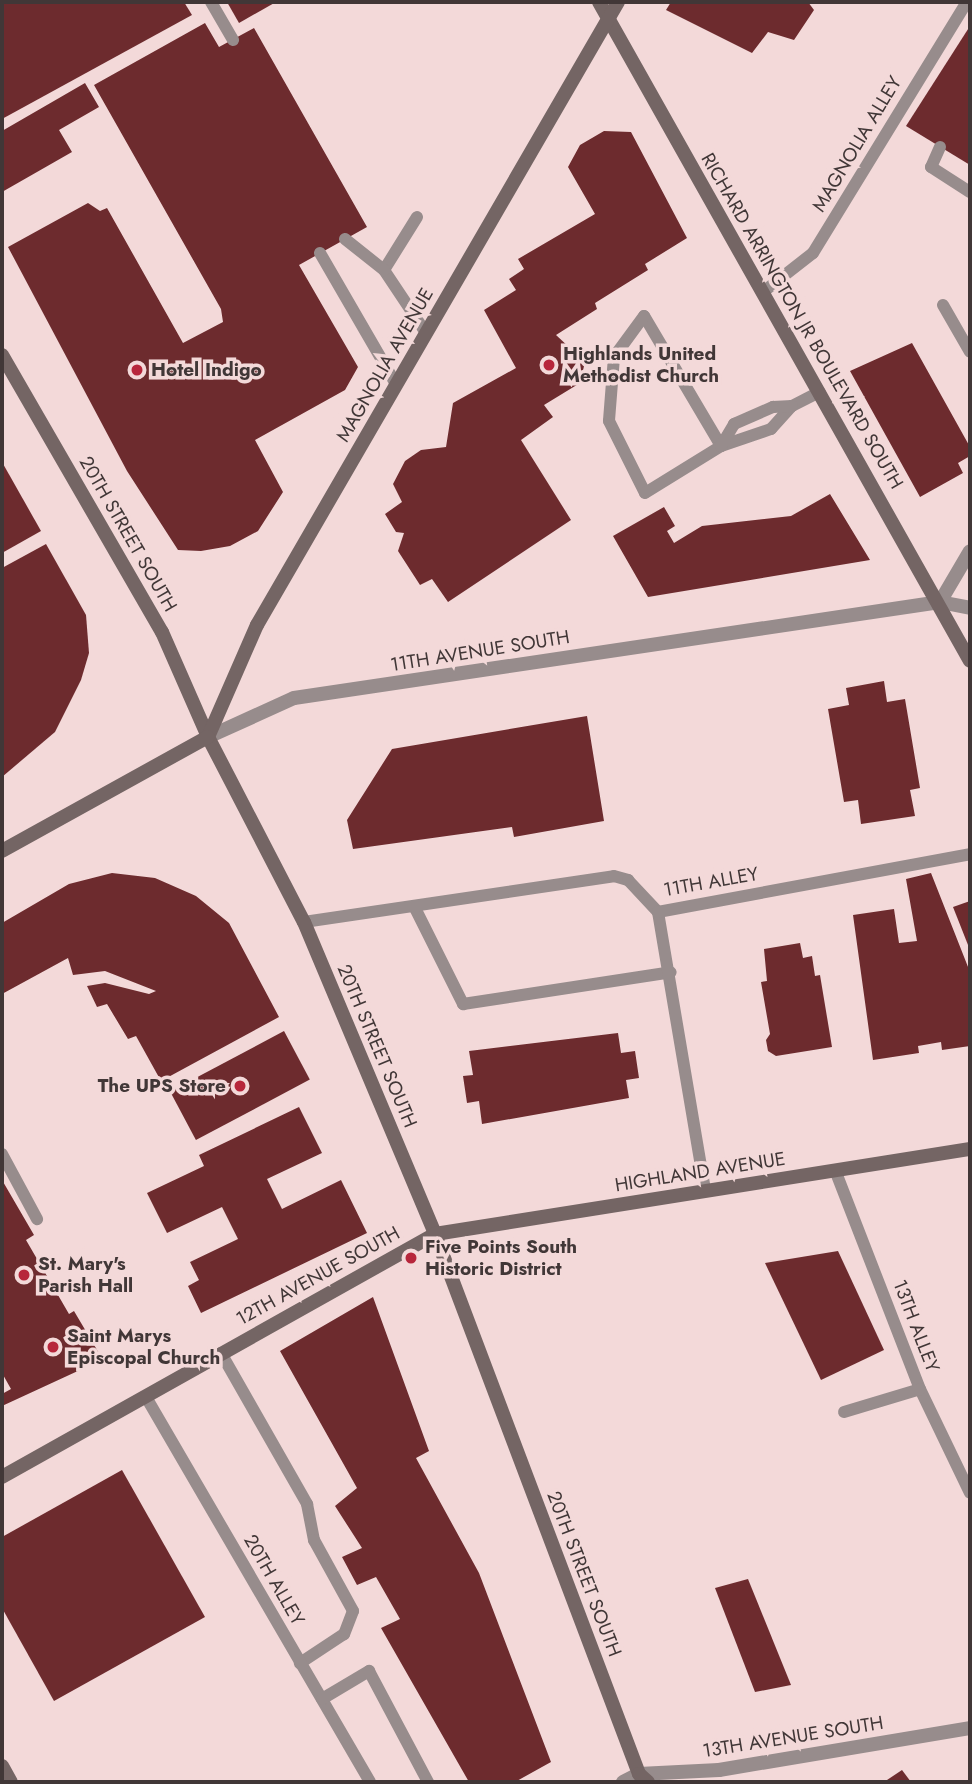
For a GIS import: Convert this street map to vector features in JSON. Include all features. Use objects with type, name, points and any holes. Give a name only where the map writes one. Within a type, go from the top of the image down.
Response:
[{"type":"street","name":"RICHARD ARRINGTON JR BOULEVARD SOUTH","points":[[599,2],[940,602],[970,661]]},
{"type":"street","name":"MAGNOLIA AVENUE","points":[[208,737],[257,625],[618,2]]},
{"type":"street","name":"20TH STREET SOUTH","points":[[2,355],[6,373],[162,632],[208,737],[304,922],[435,1234],[643,1778]]},
{"type":"street","points":[[940,602],[970,551]]},
{"type":"street","name":"11TH AVENUE SOUTH","points":[[2,850],[208,737],[294,698],[940,602],[970,608]]},
{"type":"street","name":"HIGHLAND AVENUE","points":[[435,1234],[970,1149]]},
{"type":"street","name":"12TH AVENUE SOUTH","points":[[2,1477],[435,1234]]},
{"type":"street","name":"13TH AVENUE SOUTH","points":[[623,1782],[719,1770],[970,1728]]},
{"type":"street","points":[[2,1766],[11,1782]]},
{"type":"lane","points":[[211,2],[233,40]]},
{"type":"lane","name":"MAGNOLIA ALLEY","points":[[763,292],[813,253],[967,2]]},
{"type":"lane","points":[[940,147],[931,167],[970,192]]},
{"type":"lane","points":[[384,270],[417,217]]},
{"type":"lane","points":[[345,239],[384,270],[426,333]]},
{"type":"lane","points":[[320,253],[397,384]]},
{"type":"lane","points":[[943,305],[970,352]]},
{"type":"lane","points":[[721,446],[644,316],[614,357],[609,421],[645,493],[721,446],[771,429],[792,406],[820,392]]},
{"type":"lane","points":[[721,446],[734,424],[772,407],[792,406]]},
{"type":"lane","name":"11TH ALLEY","points":[[304,922],[614,877],[628,880],[658,912],[970,854]]},
{"type":"lane","points":[[414,906],[463,1004],[671,972]]},
{"type":"lane","points":[[658,912],[671,972],[705,1191]]},
{"type":"lane","points":[[2,1154],[37,1219]]},
{"type":"lane","name":"13TH ALLEY","points":[[835,1170],[920,1389],[970,1493]]},
{"type":"lane","points":[[221,1353],[307,1504],[314,1540],[353,1611],[344,1634],[300,1663]]},
{"type":"lane","points":[[844,1412],[920,1389]]},
{"type":"lane","name":"20TH ALLEY","points":[[146,1397],[370,1782]]},
{"type":"lane","points":[[322,1699],[369,1671],[428,1782]]},
{"type":"building","points":[[2,2],[184,2],[192,15],[2,119]]},
{"type":"building","points":[[227,2],[276,2],[239,23]]},
{"type":"building","points":[[671,2],[808,2],[814,10],[794,40],[768,32],[752,53],[666,10]]},
{"type":"building","points":[[205,23],[219,47],[254,28],[367,227],[299,265],[358,367],[345,390],[255,440],[283,492],[258,531],[230,546],[201,551],[178,550],[127,471],[8,247],[88,203],[100,211],[107,208],[183,343],[223,322],[221,309],[94,85]]},
{"type":"building","points":[[970,26],[970,165],[906,126]]},
{"type":"building","points":[[85,83],[99,107],[59,130],[72,152],[2,192],[2,131]]},
{"type":"building","name":"Highlands United Methodist Church","points":[[604,131],[631,132],[687,238],[645,264],[648,270],[595,303],[597,309],[556,335],[585,362],[580,383],[544,405],[553,417],[521,440],[571,520],[448,602],[432,579],[420,585],[398,551],[404,533],[396,532],[385,514],[402,502],[393,484],[405,461],[421,450],[446,447],[453,403],[516,368],[484,310],[516,290],[509,279],[524,269],[518,259],[595,214],[568,167],[580,145]]},
{"type":"building","points":[[912,343],[970,447],[970,456],[958,463],[963,473],[920,497],[850,371]]},
{"type":"building","points":[[2,462],[41,531],[2,553]]},
{"type":"building","points":[[830,494],[870,560],[648,597],[613,536],[664,507],[675,526],[667,531],[674,543],[702,526],[791,516]]},
{"type":"building","points":[[46,544],[86,615],[89,653],[81,680],[55,732],[2,777],[2,568]]},
{"type":"building","points":[[884,681],[887,702],[905,699],[920,788],[910,790],[915,816],[861,824],[858,800],[844,802],[828,709],[849,705],[846,688]]},
{"type":"building","points":[[587,716],[604,821],[514,837],[512,827],[353,849],[347,820],[392,749]]},
{"type":"building","points":[[112,873],[155,878],[196,896],[229,923],[279,1017],[161,1081],[136,1036],[128,1039],[107,1004],[97,1007],[87,986],[105,983],[149,994],[156,991],[105,971],[73,975],[68,958],[2,994],[2,923],[69,884]]},
{"type":"building","points":[[931,873],[970,972],[970,1046],[942,1050],[941,1042],[918,1046],[919,1053],[873,1060],[853,915],[894,909],[899,943],[917,941],[906,879]]},
{"type":"building","points":[[970,901],[970,950],[953,907]]},
{"type":"building","points":[[800,943],[803,958],[812,956],[815,976],[820,975],[832,1047],[776,1056],[768,1051],[766,1040],[770,1034],[761,982],[767,981],[764,949]]},
{"type":"building","name":"The UPS Store","points":[[284,1031],[310,1080],[196,1140],[170,1092]]},
{"type":"building","points":[[618,1033],[621,1053],[635,1051],[639,1078],[626,1080],[629,1098],[482,1124],[479,1101],[467,1103],[463,1076],[473,1075],[469,1051]]},
{"type":"building","points":[[299,1107],[322,1153],[267,1179],[282,1209],[341,1180],[367,1233],[201,1313],[188,1286],[199,1280],[190,1262],[238,1239],[222,1207],[167,1233],[147,1193],[204,1166],[199,1155]]},
{"type":"building","name":"St. Mary's Parish Hall","points":[[2,1180],[34,1235],[26,1240],[69,1314],[74,1311],[100,1355],[80,1370],[2,1406],[2,1394],[11,1389],[2,1373]]},
{"type":"building","points":[[838,1251],[884,1350],[821,1380],[765,1263]]},
{"type":"building","points":[[373,1297],[429,1451],[416,1458],[479,1573],[551,1762],[515,1782],[469,1782],[381,1628],[400,1619],[376,1577],[357,1585],[342,1557],[362,1548],[335,1506],[357,1488],[280,1351]]},
{"type":"building","points":[[122,1470],[205,1617],[54,1701],[2,1608],[2,1537]]},
{"type":"building","points":[[748,1579],[791,1685],[755,1692],[715,1588]]},
{"type":"building","points":[[902,1770],[911,1782],[884,1782]]},
{"type":"place","name":"Highlands United Methodist Church","points":[[549,365]]},
{"type":"place","name":"Hotel Indigo","points":[[137,370]]},
{"type":"place","name":"The UPS Store","points":[[240,1086]]},
{"type":"place","name":"Five Points South Historic District","points":[[411,1258]]},
{"type":"place","name":"St. Mary's Parish Hall","points":[[24,1275]]},
{"type":"place","name":"Saint Marys Episcopal Church","points":[[53,1347]]}]
